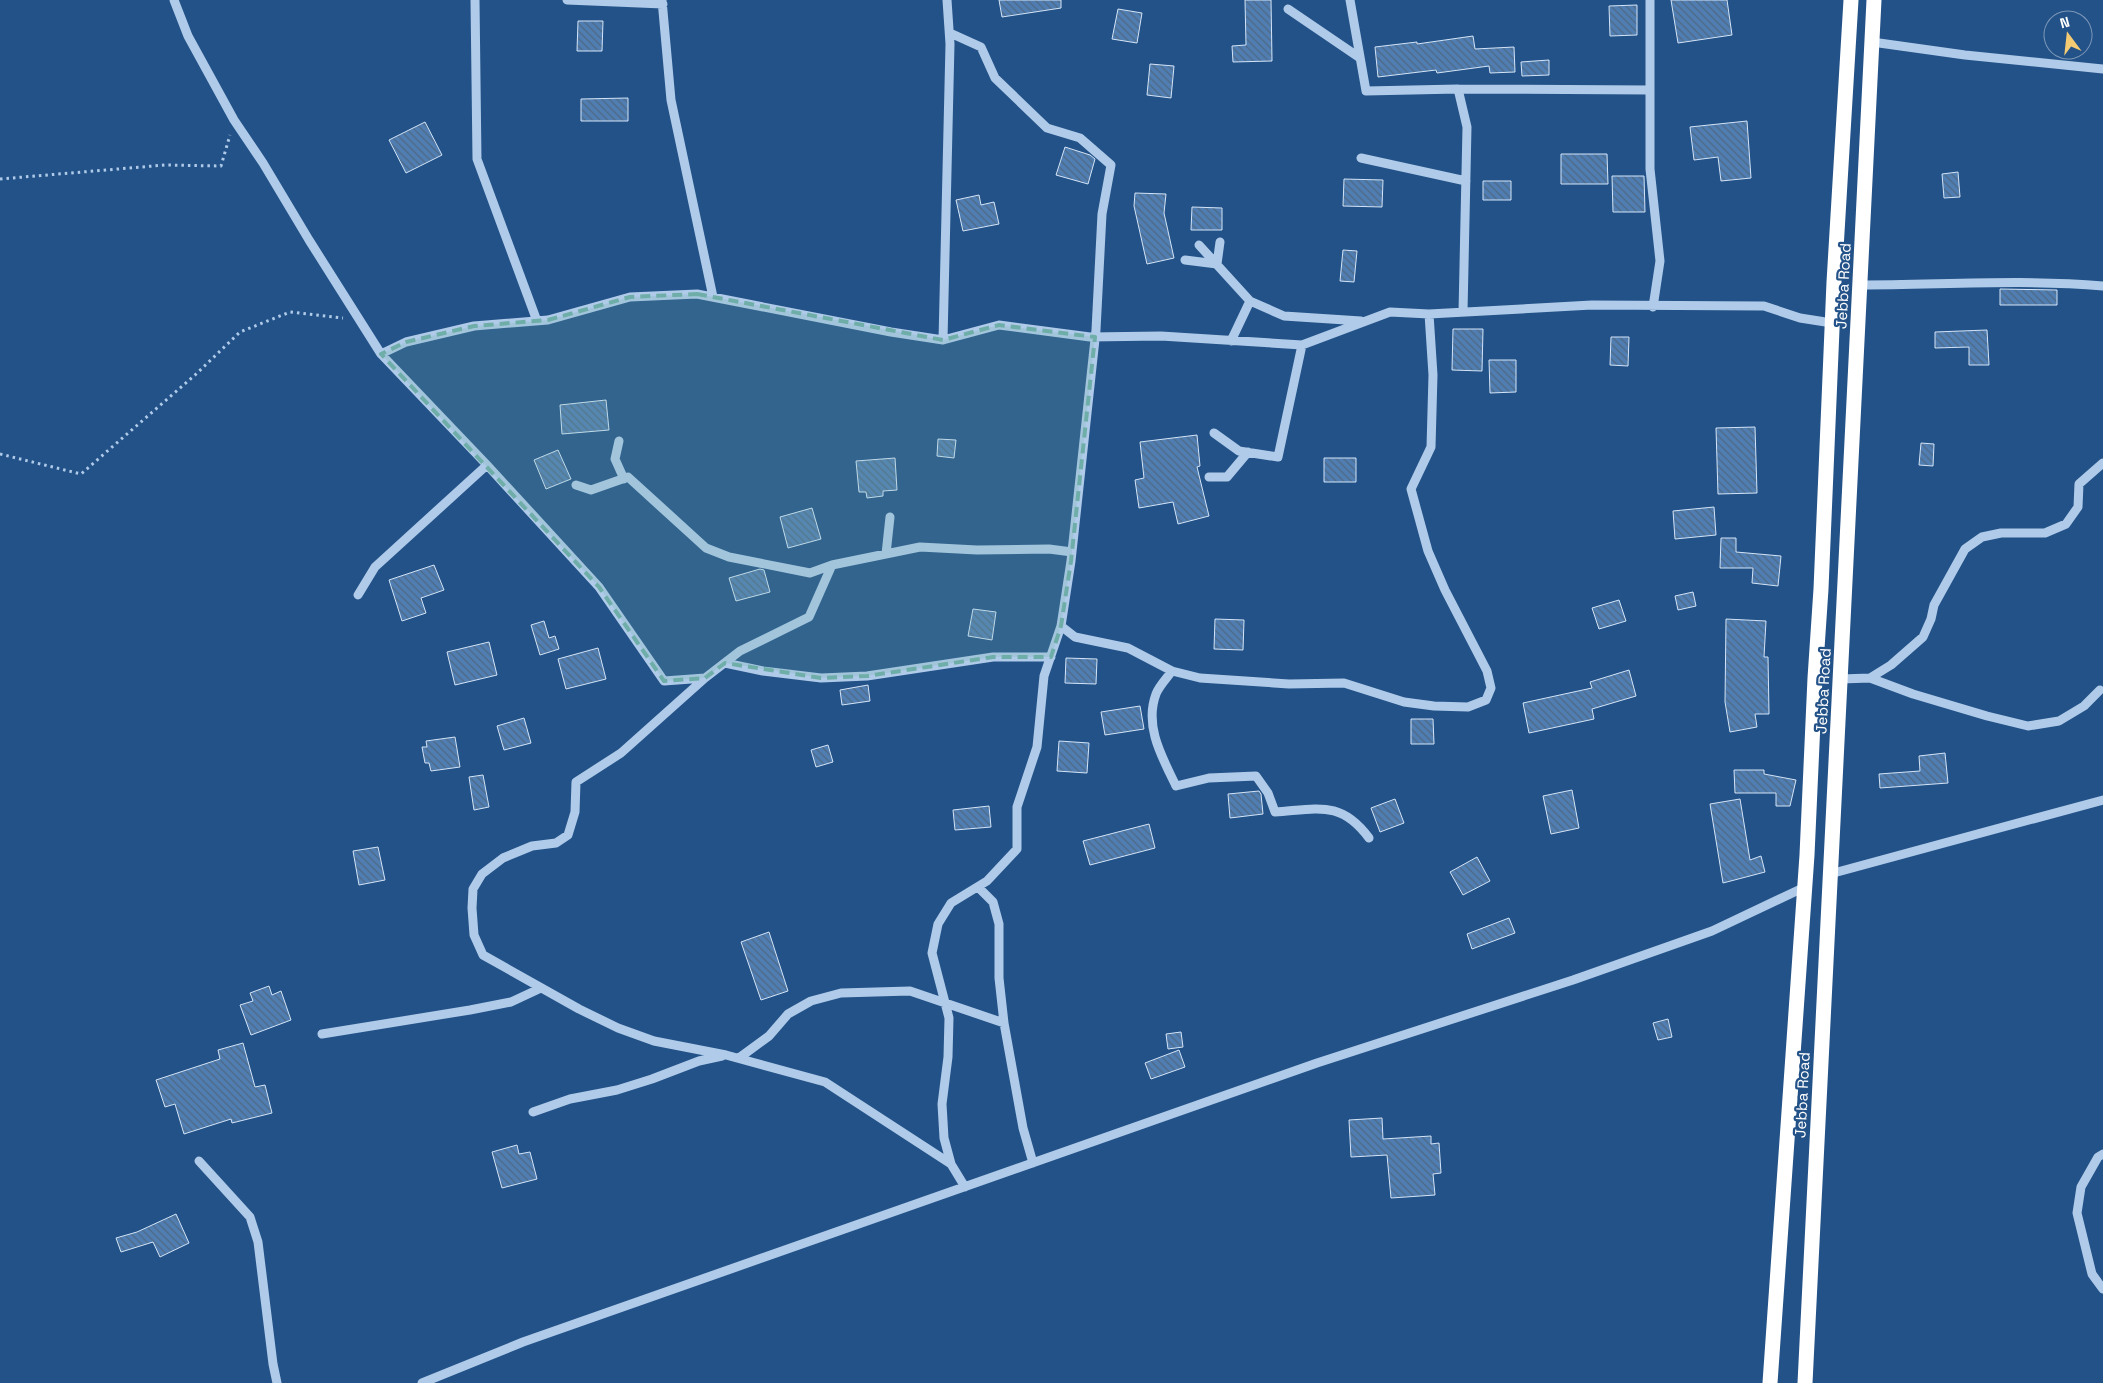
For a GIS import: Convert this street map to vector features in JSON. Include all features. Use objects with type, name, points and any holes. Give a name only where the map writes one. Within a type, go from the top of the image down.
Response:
[{"type":"highway","name":"Jebba Road","points":[[1770,1383],[1805,887],[1821,590],[1832,323],[1851,0]]},
{"type":"highway","name":"Jebba Road","points":[[1805,1383],[1874,0]]},
{"type":"street","points":[[174,0],[188,36],[234,120],[263,163],[381,354],[488,465],[599,587],[664,682],[705,678]]},
{"type":"street","points":[[474,0],[477,159],[537,321]]},
{"type":"street","points":[[567,0],[662,2],[671,100],[713,297]]},
{"type":"street","points":[[944,340],[950,33],[947,0]]},
{"type":"street","points":[[1350,0],[1366,91],[1458,89],[1650,90]]},
{"type":"street","points":[[1650,0],[1650,169],[1660,261],[1653,306]]},
{"type":"street","points":[[1288,9],[1360,58]]},
{"type":"street","points":[[950,33],[982,47],[995,78],[1047,128],[1080,138],[1112,165],[1102,214],[1095,337],[1072,552],[1061,626],[1044,676],[1036,747],[1017,807],[1016,849],[987,881],[951,903],[938,924],[932,953],[949,1018],[948,1057],[942,1104],[944,1138],[951,1164],[965,1187]]},
{"type":"street","points":[[1872,42],[1965,55],[2103,69]]},
{"type":"street","points":[[1458,89],[1468,127],[1463,312]]},
{"type":"street","points":[[1361,158],[1466,181]]},
{"type":"street","points":[[1217,264],[1220,242]]},
{"type":"street","points":[[1199,245],[1250,300],[1284,316],[1366,322]]},
{"type":"street","points":[[1185,260],[1217,264]]},
{"type":"street","points":[[1860,285],[1932,285],[2001,281],[2103,286]]},
{"type":"street","points":[[381,354],[406,342],[474,326],[548,320],[630,297],[697,294],[890,332],[944,340],[999,325],[1095,337],[1161,336],[1302,345],[1390,312],[1429,314],[1592,305],[1764,306],[1800,318],[1832,323]]},
{"type":"street","points":[[1231,340],[1250,300]]},
{"type":"street","points":[[1061,626],[1075,638],[1128,648],[1172,671],[1200,678],[1289,684],[1344,683],[1404,702],[1434,706],[1468,707],[1486,700],[1491,688],[1487,671],[1449,599],[1428,552],[1411,490],[1431,447],[1433,375],[1429,314]]},
{"type":"street","points":[[1214,433],[1239,451],[1278,457],[1302,345]]},
{"type":"street","points":[[619,440],[615,459],[624,479]]},
{"type":"street","points":[[1209,477],[1227,477],[1248,452]]},
{"type":"street","points":[[1870,678],[1891,665],[1923,637],[1931,619],[1934,605],[1965,549],[1982,538],[2001,533],[2045,533],[2066,524],[2078,507],[2079,484],[2103,462]]},
{"type":"street","points":[[358,595],[375,567],[488,465]]},
{"type":"street","points":[[576,485],[591,490],[628,477],[706,548],[729,557],[810,573],[832,565],[920,547],[977,550],[1049,549],[1072,552]]},
{"type":"street","points":[[886,554],[890,517]]},
{"type":"street","points":[[832,565],[809,617],[740,651],[705,678],[621,753],[576,782],[575,812],[568,835],[556,843],[532,846],[504,858],[482,874],[473,889],[474,935],[483,955],[579,1009],[618,1028],[654,1041],[739,1058],[825,1082],[951,1164]]},
{"type":"street","points":[[725,663],[763,671],[821,678],[867,676],[993,657],[1051,657]]},
{"type":"street","points":[[1172,671],[1156,693],[1152,715],[1155,741],[1176,786],[1210,778],[1256,776],[1268,793],[1275,812],[1336,809],[1358,823],[1369,838]]},
{"type":"street","points":[[1841,679],[1870,678],[1913,694],[1978,714],[2028,726],[2059,720],[2084,706],[2100,690]]},
{"type":"street","points":[[1830,874],[2103,800]]},
{"type":"street","points":[[978,886],[993,902],[999,924],[999,978],[1004,1023],[1022,1128],[1033,1163]]},
{"type":"street","points":[[422,1383],[522,1342],[1317,1063],[1573,980],[1693,938],[1712,931],[1805,887]]},
{"type":"street","points":[[322,1034],[511,1002],[541,988]]},
{"type":"street","points":[[739,1058],[770,1036],[788,1014],[811,1001],[841,993],[910,991],[1004,1023]]},
{"type":"street","points":[[533,1112],[570,1099],[617,1090],[652,1080],[699,1061],[726,1055]]},
{"type":"street","points":[[2103,1154],[2098,1157],[2081,1187],[2078,1213],[2092,1274],[2103,1289]]},
{"type":"street","points":[[199,1161],[250,1217],[258,1242],[277,1383]]},
{"type":"path","points":[[0,179],[91,173],[165,165],[221,166],[234,120]]},
{"type":"path","points":[[0,454],[81,474],[240,332],[290,312],[359,319]]},
{"type":"highlighted area","points":[[697,294],[943,340],[999,325],[1095,337],[1071,561],[1061,626],[1051,657],[993,657],[867,676],[821,678],[725,663],[705,678],[664,681],[599,587],[381,354],[406,342],[474,326],[548,320],[630,297]]},
{"type":"building","points":[[999,0],[1061,0],[1061,8],[1002,17]]},
{"type":"building","points":[[1245,0],[1271,0],[1272,61],[1233,62],[1232,46],[1246,45]]},
{"type":"building","points":[[1671,0],[1727,0],[1732,35],[1678,43]]},
{"type":"building","points":[[1637,5],[1637,35],[1610,36],[1609,6]]},
{"type":"building","points":[[1118,9],[1142,13],[1137,43],[1112,39]]},
{"type":"building","points":[[578,21],[603,21],[602,51],[577,51]]},
{"type":"building","points":[[1473,36],[1475,49],[1514,47],[1515,72],[1490,73],[1489,66],[1437,73],[1436,70],[1378,77],[1375,47],[1417,42],[1417,44]]},
{"type":"building","points":[[1549,60],[1549,75],[1522,76],[1521,62]]},
{"type":"building","points":[[1150,64],[1174,66],[1171,98],[1147,95]]},
{"type":"building","points":[[628,98],[628,121],[581,121],[581,99]]},
{"type":"building","points":[[1747,121],[1751,178],[1721,181],[1718,157],[1694,160],[1690,127]]},
{"type":"building","points":[[425,122],[442,155],[406,173],[389,140]]},
{"type":"building","points":[[1065,147],[1090,155],[1095,159],[1088,184],[1056,175]]},
{"type":"building","points":[[1561,154],[1607,154],[1608,184],[1561,184]]},
{"type":"building","points":[[1958,172],[1960,197],[1944,198],[1942,174]]},
{"type":"building","points":[[1612,176],[1644,176],[1645,212],[1613,212]]},
{"type":"building","points":[[1344,179],[1383,180],[1382,207],[1343,206]]},
{"type":"building","points":[[1483,181],[1511,181],[1511,200],[1483,200]]},
{"type":"building","points":[[1135,193],[1166,194],[1164,213],[1174,258],[1147,264],[1134,206]]},
{"type":"building","points":[[979,195],[981,205],[994,202],[999,224],[963,231],[956,200]]},
{"type":"building","points":[[1192,207],[1222,208],[1222,230],[1191,230]]},
{"type":"building","points":[[1343,250],[1357,251],[1354,282],[1340,281]]},
{"type":"building","points":[[2000,289],[2057,290],[2057,305],[2000,305]]},
{"type":"building","points":[[1453,329],[1483,329],[1482,371],[1452,370]]},
{"type":"building","points":[[1987,330],[1989,365],[1969,365],[1969,347],[1935,348],[1935,332]]},
{"type":"building","points":[[1611,337],[1629,337],[1628,366],[1610,365]]},
{"type":"building","points":[[1489,360],[1516,360],[1516,392],[1490,393]]},
{"type":"building","points":[[606,400],[609,430],[562,434],[560,405]]},
{"type":"building","points":[[1755,427],[1757,493],[1718,494],[1716,428]]},
{"type":"building","points":[[1197,435],[1200,466],[1197,467],[1209,516],[1178,524],[1173,502],[1139,508],[1135,480],[1144,478],[1140,442]]},
{"type":"building","points":[[938,439],[956,440],[954,458],[937,456]]},
{"type":"building","points":[[1921,443],[1934,444],[1933,466],[1919,465]]},
{"type":"building","points":[[558,450],[571,479],[546,489],[534,460]]},
{"type":"building","points":[[895,458],[897,490],[883,491],[883,496],[867,498],[866,492],[859,492],[856,461]]},
{"type":"building","points":[[1324,458],[1356,458],[1356,482],[1324,482]]},
{"type":"building","points":[[1714,507],[1716,535],[1675,539],[1673,511]]},
{"type":"building","points":[[812,508],[821,539],[788,548],[780,517]]},
{"type":"building","points":[[1721,538],[1736,538],[1736,552],[1781,556],[1778,586],[1752,583],[1753,568],[1720,568]]},
{"type":"building","points":[[434,565],[444,590],[421,598],[426,613],[402,621],[389,580]]},
{"type":"building","points":[[760,569],[764,570],[770,592],[736,601],[729,578]]},
{"type":"building","points":[[1693,592],[1696,606],[1678,610],[1675,596]]},
{"type":"building","points":[[1619,600],[1626,621],[1599,629],[1592,608]]},
{"type":"building","points":[[973,609],[996,612],[992,640],[968,636]]},
{"type":"building","points":[[1215,619],[1244,620],[1243,650],[1214,649]]},
{"type":"building","points":[[1726,619],[1766,621],[1764,657],[1768,657],[1769,714],[1755,714],[1757,727],[1730,732],[1725,702]]},
{"type":"building","points":[[544,621],[549,638],[555,636],[559,649],[540,655],[531,625]]},
{"type":"building","points":[[489,642],[497,675],[455,685],[447,652]]},
{"type":"building","points":[[598,648],[606,679],[566,689],[558,659]]},
{"type":"building","points":[[1066,658],[1097,659],[1096,684],[1065,683]]},
{"type":"building","points":[[1629,670],[1636,696],[1592,709],[1594,719],[1529,733],[1523,703],[1592,688],[1590,682]]},
{"type":"building","points":[[868,685],[870,701],[842,705],[840,690]]},
{"type":"building","points":[[1140,706],[1144,729],[1105,735],[1101,712]]},
{"type":"building","points":[[524,718],[531,743],[504,750],[497,726]]},
{"type":"building","points":[[1411,719],[1433,719],[1434,744],[1411,744]]},
{"type":"building","points":[[455,737],[460,767],[431,771],[429,763],[425,763],[422,747],[427,747],[426,741]]},
{"type":"building","points":[[1059,741],[1089,743],[1087,773],[1057,771]]},
{"type":"building","points":[[828,745],[833,762],[816,767],[811,750]]},
{"type":"building","points":[[1945,753],[1948,783],[1880,788],[1879,774],[1920,771],[1919,756]]},
{"type":"building","points":[[1734,770],[1764,770],[1764,774],[1796,780],[1790,806],[1776,806],[1776,793],[1735,793]]},
{"type":"building","points":[[483,775],[489,807],[474,810],[469,777]]},
{"type":"building","points":[[1572,790],[1579,828],[1551,834],[1543,796]]},
{"type":"building","points":[[1259,791],[1263,814],[1230,818],[1228,794]]},
{"type":"building","points":[[1395,799],[1404,823],[1380,832],[1371,808]]},
{"type":"building","points":[[1740,799],[1750,860],[1761,856],[1765,872],[1723,883],[1710,804]]},
{"type":"building","points":[[989,806],[991,827],[955,830],[953,810]]},
{"type":"building","points":[[1149,824],[1155,848],[1090,865],[1083,841]]},
{"type":"building","points":[[378,847],[385,880],[359,885],[353,851]]},
{"type":"building","points":[[1477,857],[1490,881],[1463,895],[1450,872]]},
{"type":"building","points":[[1509,918],[1515,933],[1472,949],[1467,934]]},
{"type":"building","points":[[769,932],[788,991],[761,1000],[741,942]]},
{"type":"building","points":[[269,986],[272,995],[281,991],[291,1020],[251,1035],[240,1005],[253,1001],[250,993]]},
{"type":"building","points":[[1668,1019],[1672,1037],[1658,1040],[1653,1023]]},
{"type":"building","points":[[1181,1032],[1183,1047],[1168,1049],[1166,1034]]},
{"type":"building","points":[[243,1043],[255,1087],[265,1085],[272,1113],[232,1123],[231,1119],[184,1134],[175,1104],[165,1107],[156,1080],[220,1059],[218,1050]]},
{"type":"building","points":[[1179,1050],[1185,1067],[1151,1079],[1145,1063]]},
{"type":"building","points":[[1382,1118],[1383,1139],[1431,1136],[1431,1144],[1439,1143],[1441,1173],[1433,1174],[1435,1195],[1391,1198],[1387,1155],[1351,1157],[1349,1120]]},
{"type":"building","points":[[517,1145],[519,1154],[530,1152],[537,1179],[502,1188],[492,1152]]},
{"type":"building","points":[[176,1214],[189,1243],[160,1257],[153,1242],[121,1252],[116,1238],[137,1232]]}]
